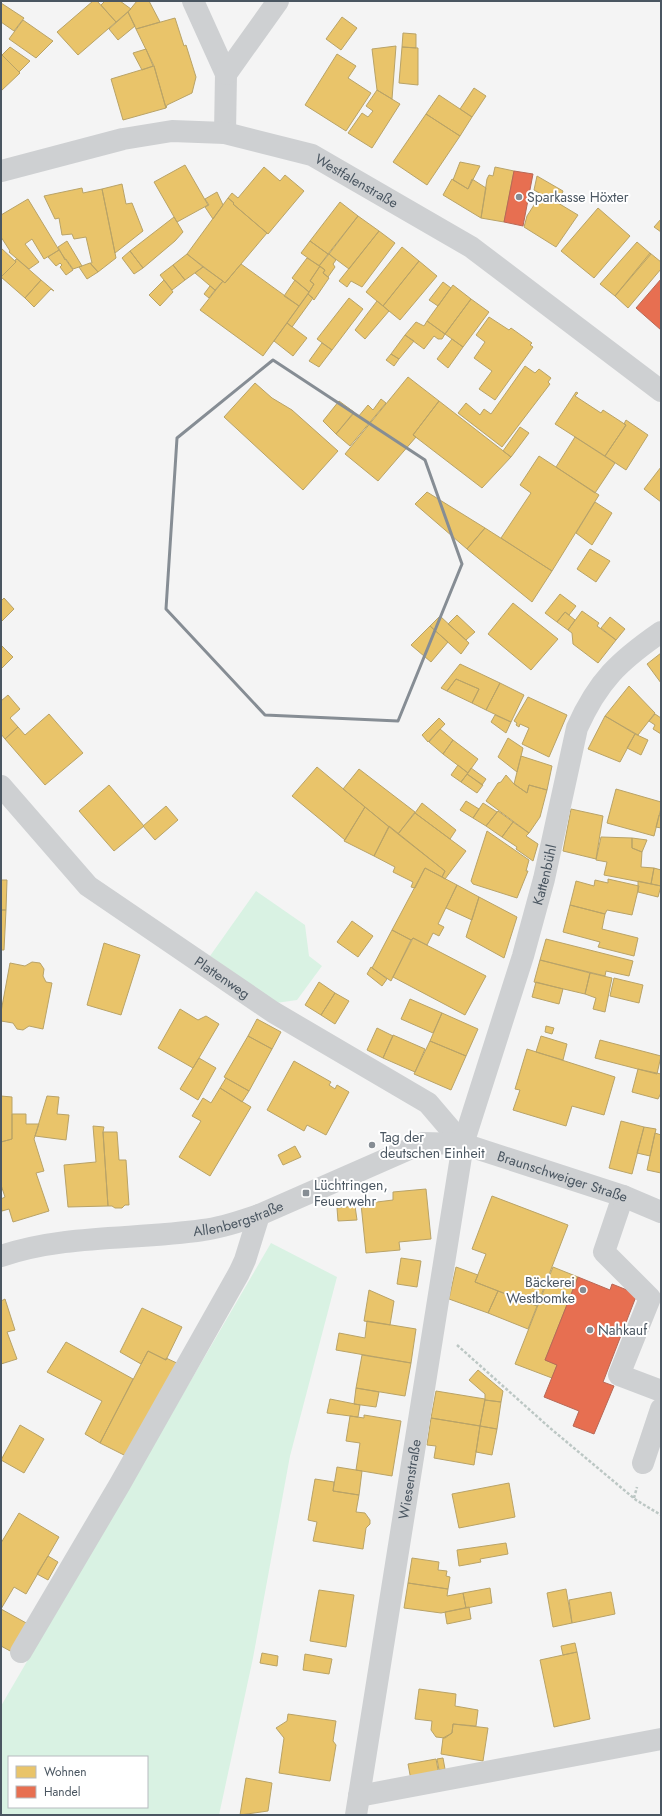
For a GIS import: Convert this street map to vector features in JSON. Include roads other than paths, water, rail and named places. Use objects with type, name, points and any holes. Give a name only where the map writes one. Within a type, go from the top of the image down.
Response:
[{"type":"street","points":[[193,1],[226,74],[225,133]]},
{"type":"street","points":[[226,74],[278,1]]},
{"type":"street","name":"Westfalenstraße","points":[[1,172],[123,139],[172,131],[225,133],[312,156],[471,247],[661,391]]},
{"type":"street","name":"Kattenbühl","points":[[463,1144],[523,956],[544,879],[577,728],[587,704],[618,664],[661,632]]},
{"type":"street","name":"Plattenweg","points":[[1,786],[88,886],[273,1012],[428,1103],[463,1144]]},
{"type":"street","name":"Allenbergstraße","points":[[1,1256],[48,1245],[204,1230],[234,1223],[259,1215],[423,1143],[463,1144]]},
{"type":"street","name":"Braunschweiger Straße","points":[[463,1144],[623,1196],[661,1212]]},
{"type":"street","name":"Wiesenstraße","points":[[358,1806],[463,1144]]},
{"type":"street","points":[[623,1196],[604,1252],[650,1298],[619,1375],[661,1391]]},
{"type":"street","points":[[21,1652],[120,1484],[239,1273],[247,1255],[259,1215]]},
{"type":"street","points":[[643,1463],[661,1409]]},
{"type":"street","points":[[358,1806],[661,1739]]},
{"type":"place","name":"Sparkasse Höxter","points":[[519,197]]},
{"type":"place","name":"Tag der deutschen Einheit","points":[[372,1145]]},
{"type":"place","name":"Lüchtringen, Feuerwehr","points":[[306,1193]]},
{"type":"place","name":"Bäckerei Westbomke","points":[[583,1290]]},
{"type":"place","name":"Nahkauf","points":[[590,1330]]}]
